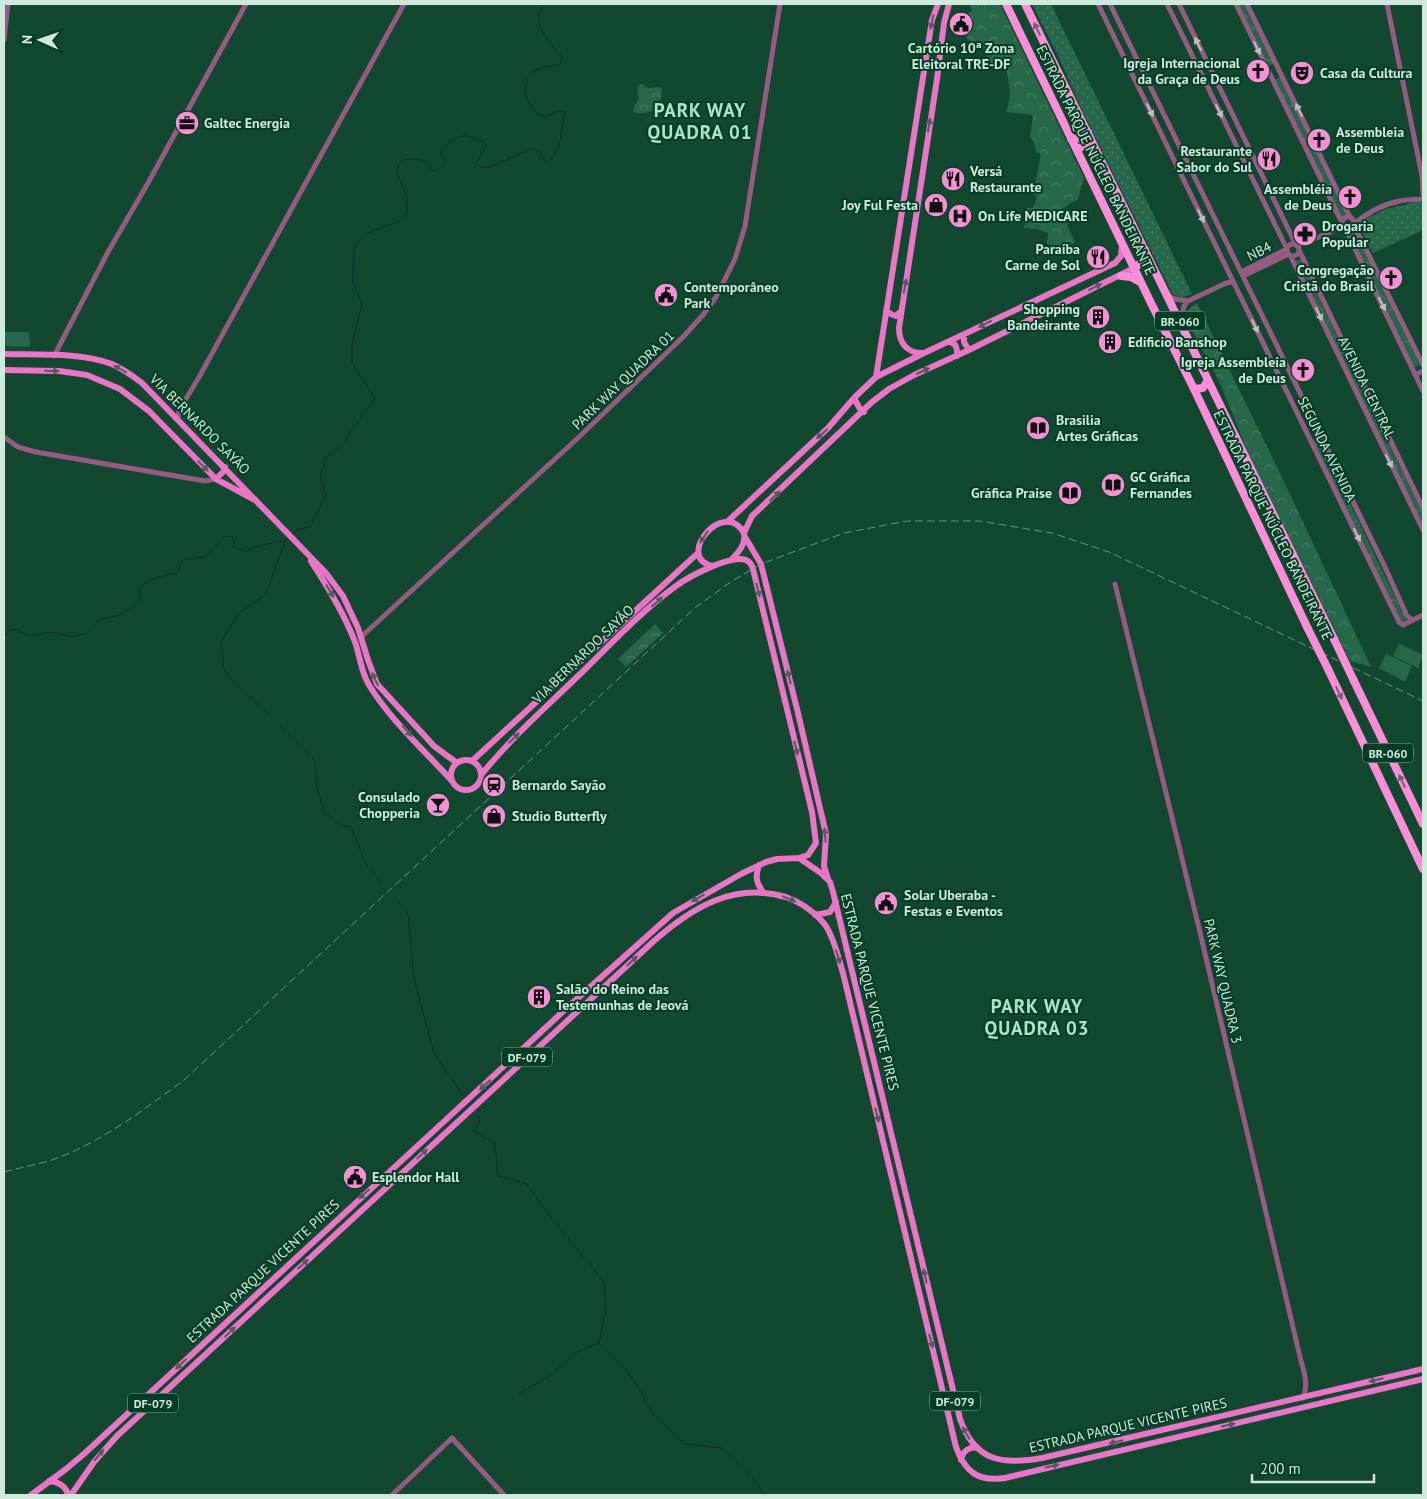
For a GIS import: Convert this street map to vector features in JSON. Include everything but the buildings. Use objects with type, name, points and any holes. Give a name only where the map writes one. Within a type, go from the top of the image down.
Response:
[{"type":"highway","name":"ESTRADA PARQUE NÚCLEO BANDEIRANTE","points":[[1006,4],[1194,389],[1423,869]]},
{"type":"highway","name":"ESTRADA PARQUE NÚCLEO BANDEIRANTE","points":[[1025,4],[1423,824]]},
{"type":"highway","points":[[1071,139],[1081,138],[1088,132]]},
{"type":"highway","points":[[1077,150],[1083,146],[1094,144]]},
{"type":"highway","points":[[1134,268],[1142,262],[1145,250]]},
{"type":"highway","points":[[1121,276],[1131,276],[1142,283]]},
{"type":"highway","points":[[1194,389],[1203,388],[1208,380]]},
{"type":"main road","points":[[876,377],[932,20],[938,4]]},
{"type":"main road","points":[[924,353],[911,351],[903,345],[899,333],[944,23],[949,4]]},
{"type":"main road","points":[[924,74],[930,79],[937,79]]},
{"type":"main road","points":[[922,88],[928,87],[935,90]]},
{"type":"main road","points":[[902,218],[910,226],[915,222]]},
{"type":"main road","points":[[898,237],[905,234],[912,237]]},
{"type":"main road","points":[[728,522],[828,428],[854,398],[876,377],[1115,263],[1121,256],[1121,241]]},
{"type":"main road","points":[[1104,268],[1109,272],[1110,280]]},
{"type":"main road","points":[[731,561],[740,551],[752,516],[883,394],[906,379],[957,356],[1134,268]]},
{"type":"main road","points":[[886,311],[893,316],[901,312]]},
{"type":"main road","points":[[964,334],[964,342],[969,350]]},
{"type":"main road","points":[[950,342],[956,346],[957,356]]},
{"type":"main road","name":"VIA BERNARDO SAYÃO","points":[[4,354],[94,359],[120,368],[142,383],[176,411],[178,418],[326,573],[339,590],[358,628],[377,684],[434,746],[457,764]]},
{"type":"main road","name":"VIA BERNARDO SAYÃO","points":[[4,370],[59,371],[86,375],[120,389],[149,411],[216,479],[256,501]]},
{"type":"main road","points":[[854,398],[860,409],[864,412]]},
{"type":"main road","points":[[216,479],[224,472],[225,468]]},
{"type":"main road","points":[[799,858],[808,855],[816,844],[810,804],[753,569],[747,561],[731,561],[714,566],[705,565],[698,553],[699,545],[706,533],[716,525],[728,522],[737,524],[761,564],[826,832],[824,866],[830,882]]},
{"type":"main road","name":"VIA BERNARDO SAYÃO","points":[[303,550],[338,604],[355,643],[364,676],[369,685],[386,709],[452,781]]},
{"type":"main road","points":[[472,761],[698,553]]},
{"type":"main road","name":"VIA BERNARDO SAYÃO","points":[[481,775],[500,752],[660,599],[678,584],[714,566]]},
{"type":"main road","points":[[464,760],[472,761],[479,767],[480,782],[476,787],[462,790],[456,786],[452,781],[451,774],[457,764],[464,760]]},
{"type":"main road","name":"ESTRADA PARQUE VICENTE PIRES","points":[[49,1482],[85,1453],[673,912],[760,866],[778,859],[799,858],[814,866],[830,882],[958,1411],[966,1434],[978,1448],[1005,1466],[1072,1453],[1423,1369]]},
{"type":"main road","points":[[760,866],[756,873],[756,880],[763,892]]},
{"type":"main road","name":"ESTRADA PARQUE VICENTE PIRES","points":[[70,1495],[112,1440],[638,956],[679,920],[698,908],[736,894],[763,892],[792,899],[816,915],[825,925],[832,938],[843,972],[956,1447],[961,1460],[971,1472],[985,1479],[1005,1478],[1298,1407],[1423,1379]]},
{"type":"main road","points":[[816,915],[830,912],[836,902]]},
{"type":"main road","points":[[546,1040],[543,1035],[551,1024]]},
{"type":"main road","points":[[528,1056],[534,1047],[531,1042]]},
{"type":"main road","points":[[269,1283],[275,1290]]},
{"type":"main road","points":[[260,1291],[267,1297]]},
{"type":"main road","points":[[1196,1424],[1195,1428],[1199,1432]]},
{"type":"main road","points":[[961,1460],[967,1449],[978,1448]]},
{"type":"main road","points":[[1005,1466],[1005,1478]]},
{"type":"main road","name":"DF-079","points":[[32,1495],[49,1482],[60,1483],[70,1495]]},
{"type":"street","points":[[4,40],[8,4]]},
{"type":"street","points":[[54,356],[105,258],[246,4]]},
{"type":"street","points":[[176,411],[198,379],[404,4]]},
{"type":"street","name":"PARK WAY QUADRA 01","points":[[361,637],[579,437],[683,337],[704,315],[716,297],[735,259],[745,226],[780,4]]},
{"type":"street","name":"SEGUNDA AVENIDA","points":[[1098,4],[1399,622],[1404,624]]},
{"type":"street","name":"SEGUNDA AVENIDA","points":[[1110,4],[1407,616]]},
{"type":"street","name":"AVENIDA CENTRAL","points":[[1168,4],[1423,530]]},
{"type":"street","points":[[1236,4],[1423,391]]},
{"type":"street","points":[[1247,4],[1423,365],[1414,372]]},
{"type":"street","points":[[1343,226],[1349,229],[1353,221],[1385,205],[1423,196],[1423,177],[1387,4]]},
{"type":"street","points":[[1172,13],[1182,9]]},
{"type":"street","points":[[1175,19],[1182,9]]},
{"type":"street","name":"AVENIDA CENTRAL","points":[[1182,9],[1423,508]]},
{"type":"street","points":[[1109,27],[1119,22]]},
{"type":"street","points":[[1112,34],[1123,29]]},
{"type":"street","points":[[1268,70],[1277,65]]},
{"type":"street","points":[[1272,80],[1282,74]]},
{"type":"street","points":[[1227,127],[1234,127],[1237,123]]},
{"type":"street","points":[[1233,138],[1234,133],[1241,131]]},
{"type":"street","points":[[1175,164],[1185,159]]},
{"type":"street","points":[[1180,172],[1183,167],[1189,168]]},
{"type":"street","points":[[1343,226],[1344,218],[1353,221]]},
{"type":"street","points":[[1298,248],[1290,245],[1288,252],[1295,256],[1298,248],[1343,226]]},
{"type":"street","name":"NB4","points":[[1242,274],[1288,252]]},
{"type":"street","points":[[1180,322],[1184,306],[1188,301],[1232,279],[1233,271],[1242,274],[1239,282],[1232,279]]},
{"type":"street","points":[[1167,295],[1188,301]]},
{"type":"street","points":[[60,346],[62,356]]},
{"type":"street","points":[[1414,372],[1423,371]]},
{"type":"street","points":[[1359,399],[1369,395]]},
{"type":"street","points":[[1305,428],[1310,429],[1314,423]]},
{"type":"street","points":[[1310,439],[1310,435],[1319,434]]},
{"type":"street","points":[[4,437],[18,447],[36,452],[205,481],[216,479]]},
{"type":"street","points":[[1341,504],[1353,503]]},
{"type":"street","points":[[1344,510],[1353,503]]},
{"type":"street","name":"PARK WAY QUADRA 3","points":[[1115,584],[1198,924],[1306,1384],[1305,1394],[1302,1399]]},
{"type":"street","points":[[1404,624],[1423,615]]},
{"type":"street","points":[[1404,624],[1407,616],[1413,620]]},
{"type":"street","points":[[1306,1384],[1316,1394]]},
{"type":"street","points":[[392,1495],[452,1438],[504,1495]]},
{"type":"green space","points":[[969,4],[1000,4],[1084,178],[1078,199],[1062,209],[1075,242],[1059,252],[1047,243],[1048,233],[1037,229],[1024,228],[1027,208],[1033,208],[1037,196],[1033,194],[1041,154],[1036,152],[1034,141],[1030,137],[1033,115],[1006,112],[1010,91],[1006,70],[992,67],[982,46],[967,39],[967,14],[972,11]]},
{"type":"green space","points":[[1032,4],[1051,4],[1192,294],[1181,297],[1171,291]]},
{"type":"green space","points":[[1237,4],[1245,4],[1275,62],[1268,67]]},
{"type":"green space","points":[[1280,77],[1347,215],[1341,219],[1274,80]]},
{"type":"green space","points":[[642,84],[648,88],[659,87],[662,89],[660,100],[658,105],[650,111],[645,113],[633,112],[639,99],[637,92],[639,85]]},
{"type":"green space","points":[[1421,201],[1423,230],[1373,253],[1357,223],[1386,209]]},
{"type":"green space","points":[[1355,230],[1420,365],[1412,368],[1348,233]]},
{"type":"green space","points":[[1300,259],[1423,514],[1423,528],[1294,262]]},
{"type":"green space","points":[[1197,303],[1371,667],[1350,661],[1249,455],[1220,383],[1187,321],[1187,311]]},
{"type":"green space","points":[[4,332],[29,332],[30,347],[4,346]]},
{"type":"green space","points":[[1318,437],[1406,620],[1400,623],[1311,440]]},
{"type":"green space","points":[[655,624],[663,633],[626,667],[618,659]]},
{"type":"green space","points":[[1399,643],[1423,655],[1418,668],[1393,656]]},
{"type":"green space","points":[[1386,654],[1412,666],[1405,682],[1379,668]]},
{"type":"waterway","points":[[292,535],[296,530],[310,527],[326,495],[320,477],[326,458],[341,446],[375,398],[352,363],[352,344],[362,304],[353,281],[354,246],[367,233],[401,221],[406,215],[408,199],[397,173],[398,165],[402,160],[419,159],[425,162],[430,169],[436,171],[446,161],[441,154],[442,149],[462,136],[485,142],[486,147],[476,163],[480,167],[491,167],[530,149],[540,151],[543,160],[549,162],[559,147],[565,111],[558,111],[545,117],[531,107],[525,92],[525,86],[533,72],[560,64],[563,58],[547,40],[540,26],[540,11],[544,4]]},
{"type":"waterway","points":[[4,637],[11,630],[15,629],[30,636],[48,632],[72,636],[85,634],[100,619],[119,615],[131,608],[140,599],[139,588],[143,585],[157,578],[177,573],[183,560],[205,557],[224,537],[232,536],[234,540],[233,547],[247,552],[255,547],[289,538]]},
{"type":"waterway","points":[[269,714],[235,684],[224,670],[221,642],[238,614],[266,594],[285,541]]},
{"type":"waterway","points":[[279,724],[315,761],[317,788],[324,811],[339,825],[351,827],[366,864],[383,884]]},
{"type":"waterway","points":[[397,900],[408,913],[414,978],[434,1053],[465,1098]]},
{"type":"waterway","points":[[478,1116],[479,1121],[475,1132],[495,1143],[498,1176],[527,1184],[543,1207],[604,1282],[606,1309],[599,1343],[624,1367],[640,1390],[651,1412],[685,1444],[722,1448],[754,1479],[764,1495]]},
{"type":"waterway","points":[[519,1394],[551,1375],[577,1352],[598,1343]]},
{"type":"railway","points":[[4,1172],[49,1161],[85,1146],[120,1126],[184,1080],[696,607],[732,581],[761,564],[844,533],[907,521],[980,521],[1052,533],[1109,552],[1423,701]]},
{"type":"place","name":"Cartório 10ª Zona Eleitoral TRE-DF","points":[[961,24]]},
{"type":"place","name":"Igreja Internacional da Graça de Deus","points":[[1258,71]]},
{"type":"place","name":"Casa da Cultura","points":[[1302,73]]},
{"type":"place","name":"Galtec Energia","points":[[187,123]]},
{"type":"place","name":"Assembleia de Deus","points":[[1319,140]]},
{"type":"place","name":"Restaurante Sabor do Sul","points":[[1269,159]]},
{"type":"place","name":"Versá Restaurante","points":[[953,179]]},
{"type":"place","name":"Assembléia de Deus","points":[[1350,197]]},
{"type":"place","name":"Joy Ful Festa","points":[[936,205]]},
{"type":"place","name":"On Life MEDICARE","points":[[960,216]]},
{"type":"place","name":"Drogaria Popular","points":[[1305,234]]},
{"type":"place","name":"Paraíba Carne de Sol","points":[[1098,257]]},
{"type":"place","name":"Congregação Cristã do Brasil","points":[[1391,278]]},
{"type":"place","name":"Contemporâneo Park","points":[[666,295]]},
{"type":"place","name":"Shopping Bandeirante","points":[[1098,317]]},
{"type":"place","name":"Edíficio Banshop","points":[[1110,342]]},
{"type":"place","name":"Igreja Assembleia de Deus","points":[[1303,370]]},
{"type":"place","name":"Brasilia Artes Gráficas","points":[[1038,428]]},
{"type":"place","name":"GC Gráfica Fernandes","points":[[1113,485]]},
{"type":"place","name":"Gráfica Praise","points":[[1070,493]]},
{"type":"place","name":"Bernardo Sayão","points":[[494,785]]},
{"type":"place","name":"Consulado Chopperia","points":[[438,805]]},
{"type":"place","name":"Studio Butterfly","points":[[494,816]]},
{"type":"place","name":"Solar Uberaba - Festas e Eventos","points":[[886,903]]},
{"type":"place","name":"Salão do Reino das Testemunhas de Jeová","points":[[539,997]]},
{"type":"place","name":"Esplendor Hall","points":[[355,1177]]},
{"type":"district","name":"PARK WAY QUADRA 01","points":[[700,121]]},
{"type":"district","name":"PARK WAY QUADRA 03","points":[[1037,1017]]}]
